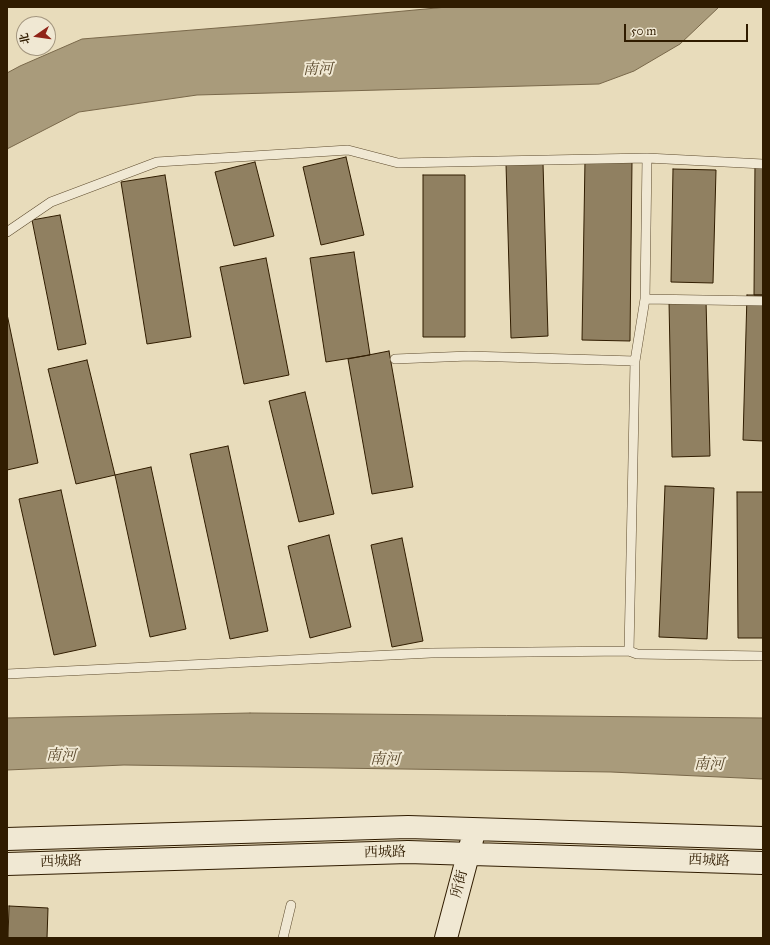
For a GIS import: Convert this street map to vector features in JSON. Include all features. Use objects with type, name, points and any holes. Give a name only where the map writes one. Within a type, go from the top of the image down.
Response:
[{"type":"main road","name":"西城路","points":[[7,839],[408,827],[763,838]]},
{"type":"main road","name":"所街","points":[[446,938],[475,829]]},
{"type":"main road","name":"西城路","points":[[7,864],[408,852],[763,863]]},
{"type":"lane","points":[[7,232],[51,202],[157,162],[348,150],[398,163],[647,158],[763,164]]},
{"type":"lane","points":[[629,651],[635,361],[645,299],[647,158]]},
{"type":"lane","points":[[645,299],[763,301]]},
{"type":"lane","points":[[395,359],[469,356],[635,361]]},
{"type":"lane","points":[[7,674],[431,652],[629,651],[637,654],[763,656]]},
{"type":"lane","points":[[283,938],[291,905]]},
{"type":"water","name":"南河","points":[[447,7],[719,7],[680,44],[634,71],[599,84],[197,95],[79,112],[7,149],[7,73],[20,66],[43,56],[56,56],[56,50],[82,39]]},
{"type":"water","name":"南河","points":[[250,713],[763,718],[763,779],[611,772],[124,765],[7,770],[7,718]]},
{"type":"building","points":[[346,157],[364,235],[321,245],[303,167]]},
{"type":"building","points":[[585,160],[632,161],[630,341],[582,340]]},
{"type":"building","points":[[255,162],[274,236],[234,246],[215,172]]},
{"type":"building","points":[[755,162],[763,162],[763,295],[754,295]]},
{"type":"building","points":[[543,163],[548,336],[511,338],[506,164]]},
{"type":"building","points":[[673,169],[716,170],[713,283],[671,282]]},
{"type":"building","points":[[165,175],[191,337],[147,344],[121,182]]},
{"type":"building","points":[[423,175],[465,175],[465,337],[423,337]]},
{"type":"building","points":[[60,215],[86,344],[58,350],[32,220]]},
{"type":"building","points":[[354,252],[370,355],[326,362],[310,258]]},
{"type":"building","points":[[266,258],[289,375],[244,384],[220,267]]},
{"type":"building","points":[[747,295],[763,295],[763,441],[743,440]]},
{"type":"building","points":[[706,300],[710,456],[672,457],[669,301]]},
{"type":"building","points":[[7,314],[38,463],[7,470]]},
{"type":"building","points":[[389,351],[413,487],[372,494],[348,359]]},
{"type":"building","points":[[87,360],[115,475],[76,484],[48,369]]},
{"type":"building","points":[[305,392],[334,514],[299,522],[269,401]]},
{"type":"building","points":[[228,446],[268,631],[230,639],[190,454]]},
{"type":"building","points":[[151,467],[186,629],[150,637],[115,475]]},
{"type":"building","points":[[665,486],[714,488],[707,639],[659,637]]},
{"type":"building","points":[[61,490],[96,646],[54,655],[19,499]]},
{"type":"building","points":[[737,492],[763,492],[763,638],[738,638]]},
{"type":"building","points":[[329,535],[351,627],[310,638],[288,546]]},
{"type":"building","points":[[402,538],[423,641],[392,647],[371,545]]},
{"type":"building","points":[[9,906],[48,908],[47,938],[8,938]]}]
